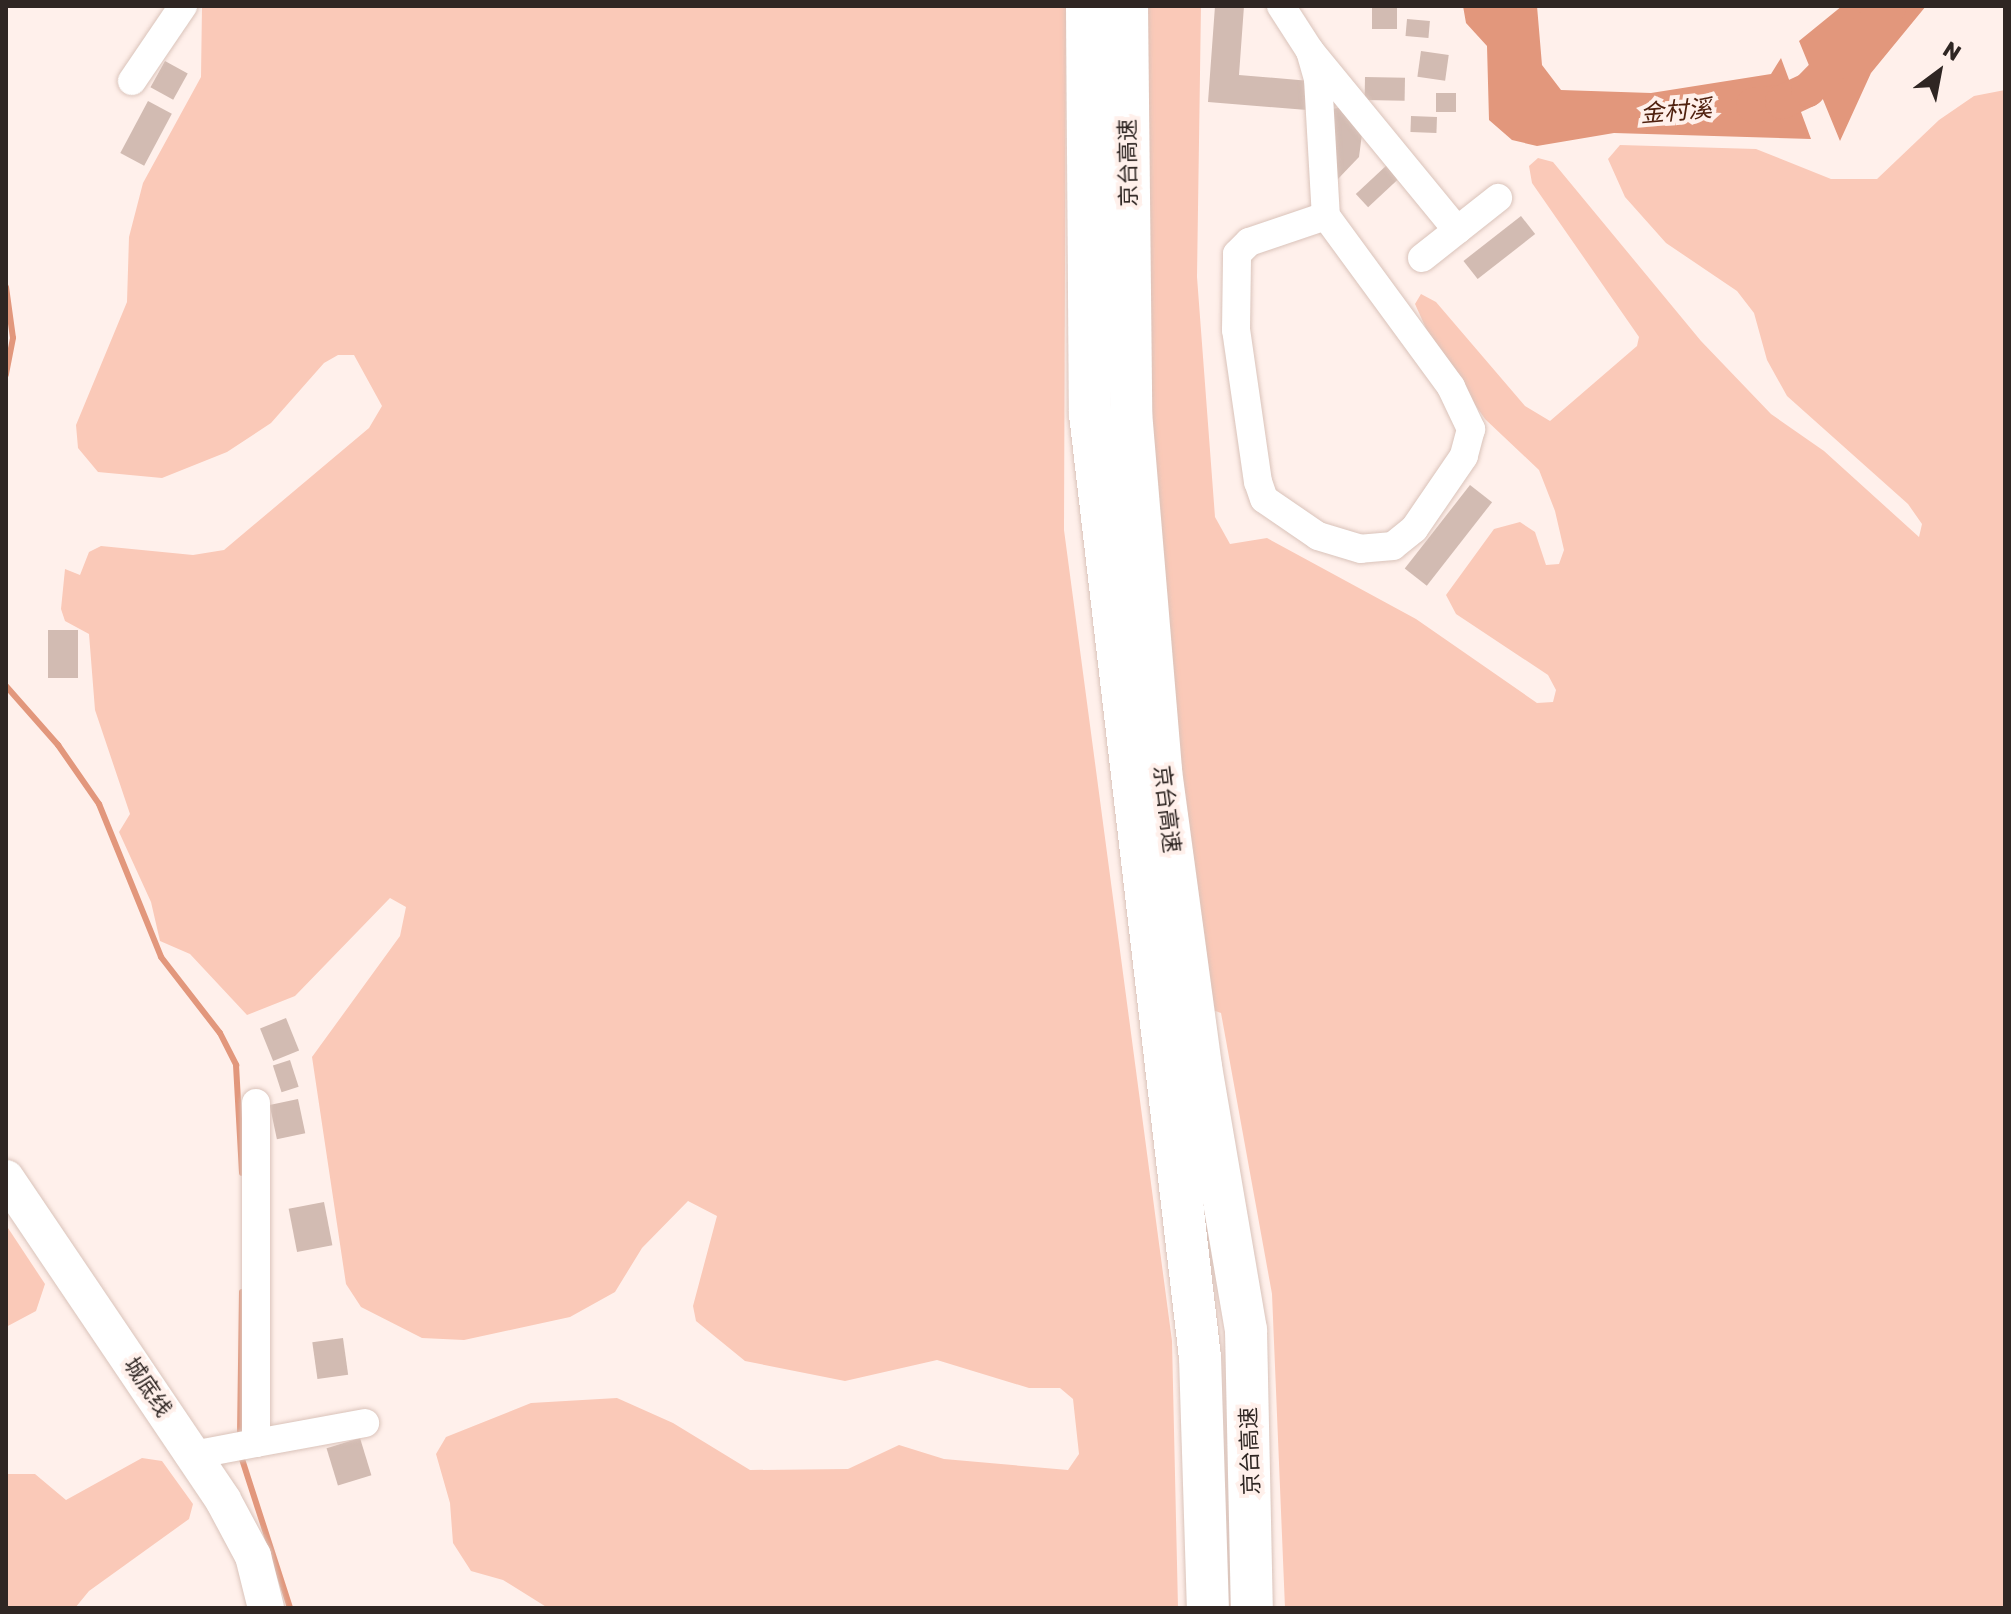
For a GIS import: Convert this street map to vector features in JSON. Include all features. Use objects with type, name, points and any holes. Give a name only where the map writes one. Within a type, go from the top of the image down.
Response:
[{"type":"highway","name":"京台高速","points":[[1087,6],[1090,414],[1200,1357],[1208,1608]]},
{"type":"highway","name":"京台高速","points":[[1127,6],[1132,428],[1161,771],[1201,1067],[1246,1330],[1252,1608]]},
{"type":"main road","name":"城底线","points":[[6,1178],[193,1455],[253,1556],[266,1608]]},
{"type":"street","points":[[132,81],[183,6]]},
{"type":"street","points":[[1281,6],[1310,51],[1457,230]]},
{"type":"street","points":[[1310,51],[1318,79],[1326,216],[1451,387],[1471,429],[1464,456],[1414,529],[1393,546],[1361,549],[1318,536],[1264,499],[1258,482],[1236,330],[1237,254],[1249,242],[1326,216]]},
{"type":"street","points":[[1422,258],[1498,198]]},
{"type":"street","points":[[256,1103],[256,1443]]},
{"type":"street","points":[[193,1455],[365,1423]]},
{"type":"shaded area","points":[[202,6],[1066,6],[1064,530],[1172,1341],[1178,1608],[548,1608],[503,1580],[471,1571],[453,1543],[450,1503],[436,1454],[446,1437],[531,1403],[617,1398],[673,1423],[750,1470],[848,1469],[899,1445],[944,1459],[1068,1470],[1079,1454],[1073,1399],[1060,1388],[1029,1388],[937,1360],[845,1381],[745,1361],[696,1321],[693,1306],[717,1216],[688,1201],[642,1248],[615,1292],[570,1317],[464,1340],[422,1338],[361,1307],[346,1284],[312,1057],[400,936],[406,907],[390,898],[295,996],[247,1015],[190,954],[160,941],[151,902],[119,832],[130,814],[95,710],[89,634],[65,621],[61,609],[65,569],[80,575],[89,552],[101,546],[193,555],[224,550],[369,428],[382,406],[354,355],[338,355],[324,363],[271,423],[227,452],[162,478],[98,472],[78,448],[76,425],[127,302],[129,237],[143,183],[201,77]]},
{"type":"shaded area","points":[[1140,6],[1201,6],[1197,277],[1215,517],[1230,544],[1267,538],[1416,619],[1537,703],[1553,702],[1556,690],[1548,675],[1456,614],[1446,595],[1494,529],[1520,522],[1535,532],[1546,565],[1559,564],[1564,550],[1555,511],[1539,470],[1485,419],[1434,346],[1415,304],[1421,294],[1436,302],[1525,406],[1550,421],[1637,346],[1639,337],[1532,183],[1529,166],[1538,158],[1553,162],[1701,341],[1771,414],[1824,451],[1919,537],[1922,524],[1908,504],[1787,396],[1767,360],[1754,313],[1737,291],[1666,243],[1625,197],[1608,159],[1620,145],[1756,149],[1831,179],[1877,179],[1939,120],[1974,96],[2005,90],[2005,1608],[1285,1608],[1272,1294],[1221,1013],[1201,1006],[1154,503]]},
{"type":"shaded area","points":[[6,1225],[45,1284],[36,1311],[6,1327]]},
{"type":"shaded area","points":[[142,1458],[162,1461],[193,1504],[189,1519],[89,1591],[75,1608],[6,1608],[6,1474],[35,1474],[66,1500]]},
{"type":"water","points":[[1463,6],[1537,6],[1542,65],[1561,90],[1651,93],[1771,74],[1781,58],[1811,139],[1614,133],[1537,146],[1512,140],[1489,120],[1487,46],[1466,23]]},
{"type":"water","points":[[1842,6],[1926,6],[1871,73],[1840,141],[1799,41]]},
{"type":"building","points":[[1215,6],[1244,6],[1239,75],[1310,81],[1307,110],[1208,102]]},
{"type":"building","points":[[1372,6],[1397,6],[1397,29],[1372,29]]},
{"type":"building","points":[[1407,19],[1430,21],[1428,38],[1406,36]]},
{"type":"building","points":[[1421,51],[1449,55],[1445,81],[1417,77]]},
{"type":"building","points":[[165,61],[188,74],[173,100],[150,87]]},
{"type":"building","points":[[1365,77],[1405,78],[1405,101],[1365,100]]},
{"type":"building","points":[[1436,93],[1456,93],[1456,112],[1436,112]]},
{"type":"building","points":[[148,101],[172,114],[144,166],[120,153]]},
{"type":"building","points":[[1342,107],[1362,134],[1359,157],[1336,181],[1328,110]]},
{"type":"building","points":[[1411,116],[1437,117],[1436,133],[1410,132]]},
{"type":"building","points":[[1388,164],[1400,177],[1368,207],[1356,194]]},
{"type":"building","points":[[1521,216],[1535,234],[1478,279],[1463,261]]},
{"type":"building","points":[[1470,485],[1492,502],[1427,586],[1405,569]]},
{"type":"building","points":[[48,630],[78,630],[78,678],[48,678]]},
{"type":"building","points":[[286,1018],[299,1050],[273,1061],[260,1028]]},
{"type":"building","points":[[290,1060],[299,1087],[282,1092],[273,1066]]},
{"type":"building","points":[[298,1099],[305,1133],[277,1139],[270,1105]]},
{"type":"building","points":[[324,1202],[332,1245],[297,1252],[289,1209]]},
{"type":"building","points":[[343,1338],[348,1375],[317,1379],[312,1342]]},
{"type":"building","points":[[360,1438],[371,1475],[338,1486],[327,1448]]},
{"type":"waterway","name":"金村溪","points":[[1753,105],[1782,102],[1808,90],[1890,6]]},
{"type":"waterway","points":[[6,287],[13,338],[6,375]]},
{"type":"waterway","points":[[6,686],[58,745],[99,804],[161,957],[220,1033],[236,1065],[242,1173]]},
{"type":"waterway","points":[[240,1436],[242,1292]]},
{"type":"waterway","points":[[241,1456],[290,1608]]}]
